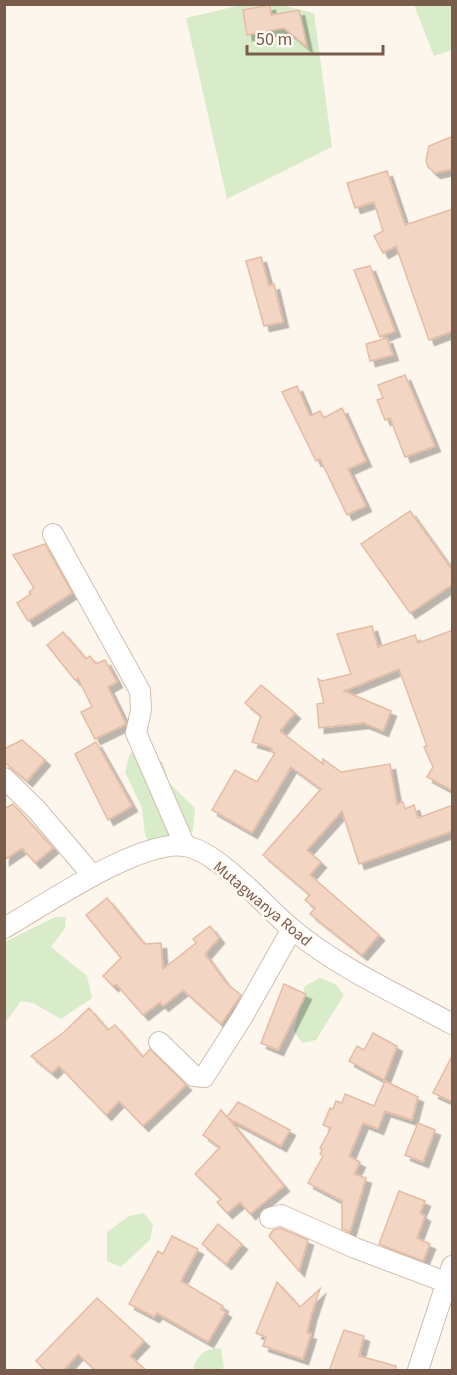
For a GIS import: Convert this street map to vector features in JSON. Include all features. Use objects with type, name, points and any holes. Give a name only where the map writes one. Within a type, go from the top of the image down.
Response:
[{"type":"street","points":[[4,928],[121,861],[167,847],[185,846],[136,734],[141,710],[140,691],[53,534]]},
{"type":"street","points":[[4,778],[36,808],[93,876]]},
{"type":"street","name":"Mutagwanya Road","points":[[185,846],[196,850],[230,871],[292,929],[354,972],[453,1024]]},
{"type":"street","points":[[159,1042],[194,1076],[204,1077],[243,1016],[292,929]]},
{"type":"street","points":[[270,1218],[281,1215],[364,1252],[450,1274],[418,1371]]},
{"type":"green space","points":[[245,4],[281,5],[314,13],[332,147],[227,199],[186,18]]},
{"type":"green space","points":[[414,5],[452,5],[452,50],[434,56]]},
{"type":"green space","points":[[149,750],[163,763],[169,783],[195,808],[193,831],[165,842],[149,842],[145,835],[142,808],[125,772],[130,753]]},
{"type":"green space","points":[[55,917],[66,917],[65,928],[51,947],[87,976],[92,998],[61,1019],[33,1003],[21,1001],[5,1023],[5,942]]},
{"type":"green space","points":[[320,978],[335,984],[344,995],[316,1040],[302,1043],[294,1031],[305,986]]},
{"type":"green space","points":[[144,1213],[153,1224],[150,1240],[121,1267],[107,1261],[107,1232],[129,1216]]},
{"type":"green space","points":[[221,1348],[224,1367],[221,1370],[195,1370],[193,1367],[198,1358],[211,1349]]},
{"type":"building","points":[[270,5],[271,15],[299,10],[307,47],[284,28],[247,35],[243,10]]},
{"type":"building","points":[[453,136],[453,169],[435,173],[428,167],[426,160],[429,146]]},
{"type":"building","points":[[387,171],[405,225],[453,209],[453,331],[429,340],[396,246],[383,253],[374,236],[383,231],[374,202],[355,208],[347,183]]},
{"type":"building","points":[[261,257],[269,286],[274,284],[283,322],[264,326],[246,261]]},
{"type":"building","points":[[370,266],[395,331],[380,337],[354,270]]},
{"type":"building","points":[[387,338],[393,355],[370,361],[366,344]]},
{"type":"building","points":[[405,375],[435,446],[405,457],[390,418],[385,420],[377,400],[383,398],[378,385]]},
{"type":"building","points":[[297,386],[310,416],[320,411],[324,418],[342,408],[366,461],[348,469],[366,506],[347,515],[320,459],[316,461],[282,392]]},
{"type":"building","points":[[410,511],[453,571],[453,584],[410,613],[361,544]]},
{"type":"building","points":[[45,544],[72,593],[28,621],[17,603],[31,594],[29,592],[34,588],[13,555]]},
{"type":"building","points":[[372,626],[378,647],[415,635],[418,643],[453,630],[453,791],[427,777],[433,767],[424,747],[427,746],[399,669],[344,691],[391,711],[383,731],[364,723],[319,728],[317,704],[324,703],[318,679],[322,681],[351,674],[337,634]]},
{"type":"building","points":[[63,632],[86,659],[90,656],[96,664],[105,660],[117,682],[108,687],[126,724],[95,739],[81,712],[92,707],[78,678],[75,680],[47,645]]},
{"type":"building","points":[[261,685],[295,713],[280,731],[323,764],[323,759],[341,772],[390,764],[397,804],[403,802],[405,809],[414,805],[418,818],[453,805],[453,831],[359,864],[342,811],[307,850],[321,862],[310,875],[379,935],[362,955],[310,914],[315,908],[305,900],[310,895],[263,855],[321,789],[291,767],[252,833],[212,810],[235,770],[257,782],[275,753],[271,751],[272,748],[252,742],[261,716],[245,703]]},
{"type":"building","points":[[22,740],[45,760],[27,781],[4,762],[4,749]]},
{"type":"building","points":[[96,742],[132,806],[108,820],[75,754]]},
{"type":"building","points":[[13,804],[53,848],[35,863],[22,848],[4,860],[4,809]]},
{"type":"building","points":[[107,898],[144,944],[161,943],[163,969],[196,943],[193,939],[210,926],[219,938],[205,954],[227,984],[241,995],[221,1024],[183,990],[163,1006],[160,1002],[143,1015],[116,984],[113,986],[103,976],[121,958],[86,915]]},
{"type":"building","points":[[284,984],[306,994],[278,1050],[261,1043]]},
{"type":"building","points":[[89,1008],[108,1030],[115,1025],[143,1057],[150,1049],[186,1085],[143,1126],[119,1101],[106,1115],[59,1066],[52,1073],[31,1056],[63,1033]]},
{"type":"building","points":[[373,1033],[397,1046],[384,1080],[349,1061],[357,1046],[364,1050]]},
{"type":"building","points":[[453,1054],[453,1102],[433,1093]]},
{"type":"building","points":[[385,1081],[418,1097],[412,1120],[385,1111],[378,1129],[363,1123],[349,1156],[360,1162],[354,1174],[366,1178],[350,1232],[342,1229],[342,1201],[308,1183],[323,1156],[320,1154],[322,1150],[320,1148],[331,1128],[323,1125],[330,1108],[333,1109],[336,1101],[342,1103],[345,1094],[374,1106]]},
{"type":"building","points":[[238,1102],[290,1130],[281,1146],[228,1118],[284,1186],[250,1214],[240,1202],[227,1213],[217,1202],[221,1199],[195,1174],[220,1147],[203,1135],[221,1110],[227,1117]]},
{"type":"building","points":[[418,1123],[435,1130],[423,1162],[405,1155]]},
{"type":"building","points":[[399,1191],[425,1201],[420,1213],[425,1216],[417,1238],[430,1244],[423,1261],[379,1244]]},
{"type":"building","points":[[218,1224],[242,1244],[226,1264],[202,1244]]},
{"type":"building","points":[[280,1228],[308,1240],[299,1271],[269,1236],[273,1230]]},
{"type":"building","points":[[172,1236],[198,1249],[181,1281],[223,1306],[221,1309],[226,1312],[208,1342],[157,1313],[154,1317],[129,1304],[158,1251],[163,1254]]},
{"type":"building","points":[[277,1282],[300,1307],[320,1289],[311,1316],[307,1333],[311,1334],[303,1359],[263,1346],[266,1337],[256,1333]]},
{"type":"building","points":[[97,1298],[144,1341],[130,1356],[147,1371],[96,1371],[78,1354],[63,1371],[46,1371],[36,1361]]},
{"type":"building","points":[[344,1330],[364,1336],[359,1356],[396,1366],[395,1371],[329,1371]]}]
